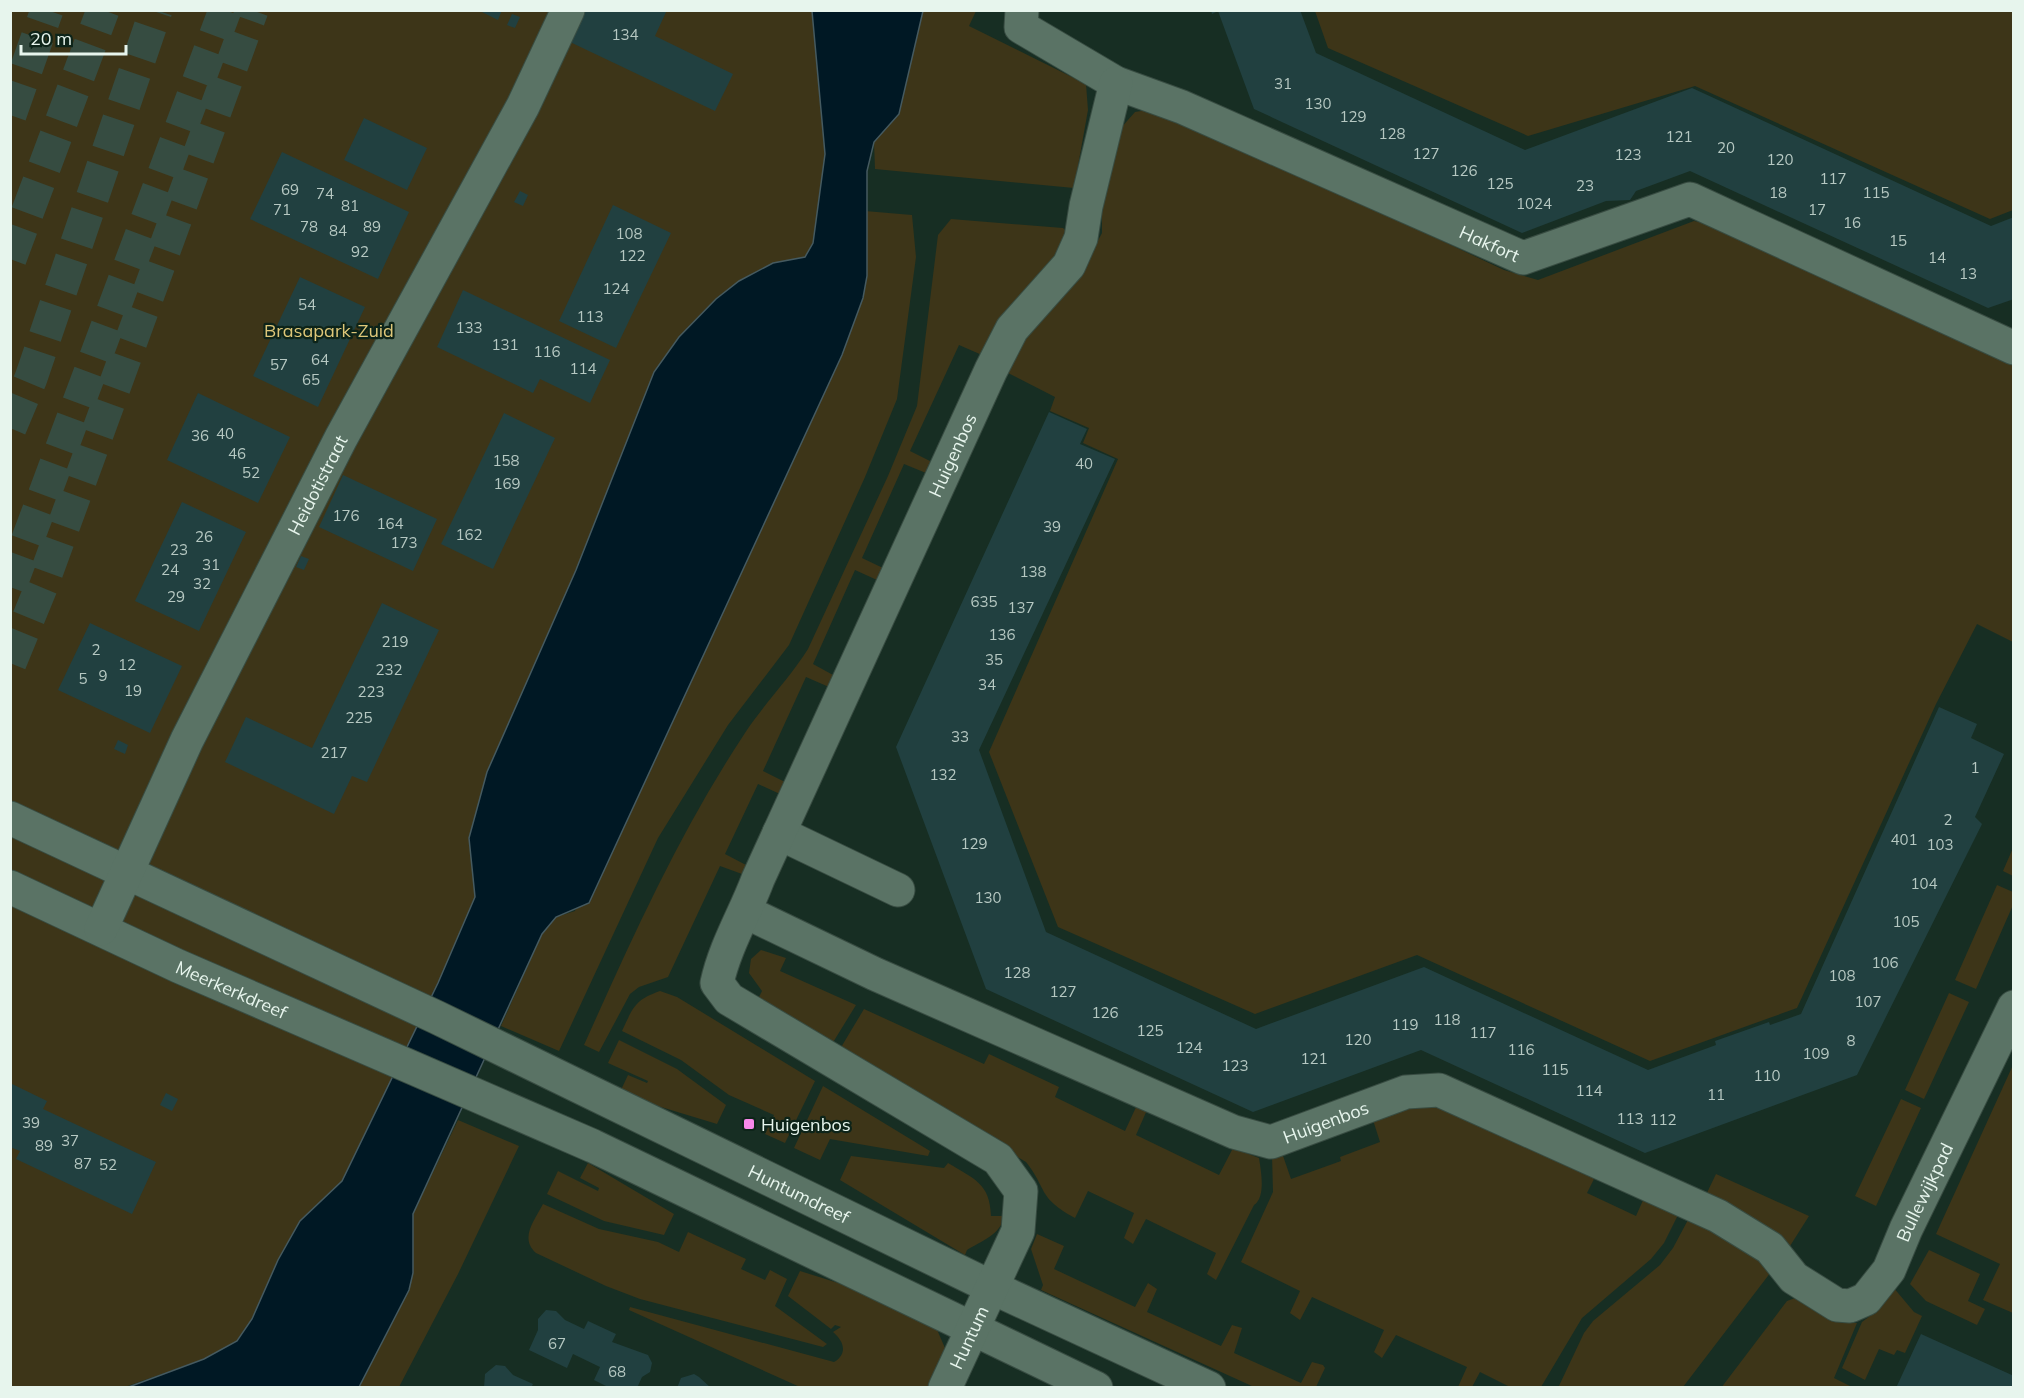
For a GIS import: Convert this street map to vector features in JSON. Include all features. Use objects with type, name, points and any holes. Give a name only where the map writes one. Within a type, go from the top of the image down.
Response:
[{"type":"street","name":"Heidotistraat","points":[[128,873],[187,740],[335,448],[523,106],[568,10]]},
{"type":"street","name":"Hakfort","points":[[1022,10],[1021,27],[1116,83],[1182,107],[1522,258],[1690,199],[2013,348]]},
{"type":"street","name":"Huigenbos","points":[[991,1287],[1018,1231],[1021,1191],[998,1159],[729,999],[717,983],[723,958],[746,912],[779,833],[1012,329],[1069,265],[1081,238],[1086,206],[1116,83]]},
{"type":"street","points":[[10,818],[128,873],[101,929]]},
{"type":"street","points":[[779,833],[898,890]]},
{"type":"street","name":"Huntumdreef","points":[[128,873],[390,996],[991,1287],[1209,1388]]},
{"type":"street","name":"Meerkerkdreef","points":[[10,887],[365,1048],[593,1146],[972,1328]]},
{"type":"street","name":"Huigenbos","points":[[746,912],[875,974],[1234,1132],[1271,1142],[1406,1092],[1439,1090],[1718,1216],[1770,1248],[1794,1278]]},
{"type":"street","name":"Bullewijkpad","points":[[1794,1278],[1837,1305],[1850,1306],[1866,1299],[1889,1270],[1906,1229],[2013,1007]]},
{"type":"street","name":"Huntum","points":[[945,1388],[991,1287]]},
{"type":"street","points":[[972,1328],[1096,1388]]},
{"type":"green space","name":"Brasapark-Zuid","points":[[10,11],[812,11],[825,154],[813,243],[805,257],[773,263],[739,281],[716,299],[679,337],[654,372],[576,570],[487,772],[469,838],[476,897],[438,983],[342,1181],[300,1221],[278,1260],[252,1319],[237,1341],[204,1359],[125,1387],[11,1387]]},
{"type":"green space","points":[[923,11],[976,11],[969,26],[1086,84],[1088,110],[1074,188],[875,169],[874,142],[899,114]]},
{"type":"green space","points":[[1315,11],[2013,11],[2013,210],[1990,219],[1695,86],[1528,136],[1328,48]]},
{"type":"green space","points":[[1159,108],[1504,270],[1538,280],[1694,221],[1717,226],[2013,364],[2013,642],[1977,624],[1936,704],[1797,1008],[1650,1061],[1417,955],[1255,1014],[1058,927],[989,752],[1118,459],[1083,443],[1089,428],[1050,411],[1055,397],[1006,372],[1025,336],[1064,296],[1083,269],[1102,233],[1102,208],[1120,129],[1135,112]]},
{"type":"green space","points":[[865,211],[912,215],[916,257],[897,399],[865,477],[789,645],[728,725],[658,838],[559,1051],[501,1026],[542,934],[556,917],[575,911],[865,217]]},
{"type":"green space","points":[[951,219],[1063,228],[1067,232],[1057,256],[982,355],[959,345],[910,451],[932,462],[926,473],[904,464],[862,558],[883,568],[877,580],[855,570],[813,664],[833,675],[829,687],[806,677],[763,771],[785,782],[780,794],[758,784],[725,854],[746,865],[742,874],[720,866],[668,977],[639,987],[630,994],[599,1052],[584,1045],[658,886],[721,770],[752,722],[808,649],[888,476],[917,406],[938,235]]},
{"type":"green space","points":[[2013,848],[2013,876],[2003,871]]},
{"type":"green space","points":[[1997,885],[2013,892],[2013,905],[1976,989],[1955,980]]},
{"type":"green space","points":[[761,950],[786,958],[780,971],[856,1005],[832,1044],[758,999],[762,991],[749,973],[751,959]]},
{"type":"green space","points":[[660,991],[677,997],[815,1081],[785,1143],[765,1134],[774,1115],[729,1095],[681,1060],[622,1031],[635,1006]]},
{"type":"green space","points":[[1949,993],[1969,1002],[1924,1099],[1905,1090]]},
{"type":"green space","points":[[864,1009],[984,1064],[989,1054],[1059,1087],[1055,1097],[1125,1131],[1137,1105],[1147,1110],[1136,1135],[1219,1175],[1233,1148],[1259,1158],[1262,1183],[1260,1196],[1216,1280],[1207,1274],[1216,1253],[1146,1219],[1133,1244],[1124,1238],[1134,1213],[1088,1191],[1075,1218],[1054,1204],[1044,1193],[1026,1162],[840,1049]]},
{"type":"green space","points":[[619,1040],[677,1069],[726,1105],[717,1124],[638,1100],[620,1092],[628,1075],[647,1083],[648,1081],[608,1063]]},
{"type":"green space","points":[[2013,1065],[2014,1313],[1983,1300],[2000,1264],[1936,1234]]},
{"type":"green space","points":[[823,1086],[930,1151],[928,1156],[830,1139],[820,1160],[794,1148]]},
{"type":"green space","points":[[1901,1099],[1921,1108],[1876,1206],[1855,1196]]},
{"type":"green space","points":[[1431,1102],[1596,1175],[1587,1193],[1636,1216],[1644,1198],[1679,1213],[1664,1243],[1651,1259],[1582,1318],[1541,1387],[1510,1387],[1480,1372],[1472,1387],[1458,1387],[1467,1367],[1396,1335],[1382,1358],[1374,1352],[1384,1330],[1312,1297],[1300,1320],[1290,1313],[1300,1291],[1241,1262],[1273,1192],[1272,1155],[1282,1153],[1291,1179],[1341,1161],[1340,1157],[1380,1142],[1373,1120],[1415,1105]]},
{"type":"green space","points":[[458,1120],[519,1146],[458,1274],[399,1387],[359,1388],[409,1290],[413,1273],[413,1214]]},
{"type":"green space","points":[[851,1156],[944,1168],[948,1163],[979,1183],[988,1196],[991,1216],[1004,1216],[1002,1223],[995,1233],[967,1250],[965,1255],[840,1180]]},
{"type":"green space","points":[[588,1163],[674,1214],[664,1235],[604,1221],[547,1194],[558,1171],[598,1191],[599,1188],[580,1178]]},
{"type":"green space","points":[[1716,1174],[1809,1216],[1790,1246],[1774,1233],[1704,1199]]},
{"type":"green space","points":[[543,1204],[599,1229],[658,1242],[679,1252],[688,1232],[746,1259],[741,1269],[765,1280],[770,1270],[787,1279],[775,1306],[827,1344],[823,1347],[640,1299],[606,1286],[536,1253],[531,1247],[529,1235]]},
{"type":"green space","points":[[1689,1218],[1774,1268],[1683,1387],[1558,1388],[1584,1333],[1593,1321],[1660,1265],[1673,1248]]},
{"type":"green space","points":[[1037,1234],[1064,1246],[1054,1269],[1135,1307],[1148,1283],[1157,1289],[1147,1312],[1221,1346],[1232,1325],[1242,1328],[1234,1353],[1301,1383],[1312,1362],[1323,1365],[1325,1368],[1316,1387],[1254,1387],[1041,1290],[1043,1285],[1031,1249]]},
{"type":"green space","points":[[1929,1250],[1980,1274],[1968,1301],[1985,1309],[1977,1325],[1926,1301],[1910,1284]]},
{"type":"green space","points":[[800,1271],[905,1304],[935,1325],[948,1355],[934,1387],[800,1387],[629,1310],[630,1307],[834,1362],[841,1355],[843,1347],[840,1339],[833,1332],[841,1327],[835,1325],[831,1329],[788,1296]]},
{"type":"green space","points":[[1893,1287],[1914,1312],[1922,1316],[1905,1353],[1897,1350],[1894,1355],[1879,1349],[1865,1380],[1842,1368],[1862,1322],[1874,1313]]},
{"type":"green space","points":[[1795,1298],[1842,1323],[1857,1323],[1834,1378],[1852,1387],[1721,1388],[1787,1301]]},
{"type":"water","points":[[812,11],[923,11],[899,114],[874,142],[867,171],[867,276],[863,298],[842,355],[589,903],[556,917],[542,934],[413,1214],[413,1273],[409,1290],[359,1387],[126,1388],[204,1359],[237,1341],[252,1319],[278,1260],[300,1221],[342,1181],[438,983],[475,897],[469,838],[487,772],[576,570],[654,372],[679,337],[716,299],[739,281],[773,263],[805,257],[813,243],[825,154]]},
{"type":"building","points":[[478,10],[502,10],[498,20]]},
{"type":"building","points":[[585,10],[667,10],[655,36],[733,74],[715,111],[570,42]]},
{"type":"building","points":[[1211,10],[1300,10],[1316,53],[1525,150],[1692,88],[1991,226],[2014,217],[2014,299],[1988,308],[1690,171],[1636,191],[1630,200],[1606,201],[1522,233],[1254,109],[1218,11],[1212,14]]},
{"type":"building","points":[[512,14],[520,17],[515,28],[507,25]]},
{"type":"building","points":[[364,118],[427,148],[407,190],[344,160]]},
{"type":"building","points":[[282,152],[409,212],[378,279],[250,219]]},
{"type":"building","points":[[520,191],[528,195],[523,206],[514,202]]},
{"type":"building","points":[[613,205],[671,233],[616,348],[559,321]]},
{"type":"building","points":[[300,277],[365,307],[318,407],[253,376]]},
{"type":"building","points":[[463,290],[610,360],[590,403],[540,379],[533,393],[437,347]]},
{"type":"building","points":[[198,393],[290,437],[258,503],[167,460]]},
{"type":"building","points":[[1049,412],[1087,429],[1080,444],[1115,459],[979,750],[1046,932],[1256,1029],[1424,967],[1648,1070],[1716,1045],[1715,1041],[1769,1022],[1770,1025],[1801,1014],[1939,707],[1977,724],[1971,738],[2004,754],[1975,817],[1982,824],[1857,1075],[1645,1153],[1421,1050],[1253,1112],[986,989],[896,747]]},
{"type":"building","points":[[504,413],[555,438],[493,569],[441,544]]},
{"type":"building","points":[[343,475],[437,519],[413,571],[319,527]]},
{"type":"building","points":[[182,502],[246,532],[199,631],[135,601]]},
{"type":"building","points":[[301,556],[309,559],[304,570],[296,567]]},
{"type":"building","points":[[382,603],[439,630],[367,782],[352,776],[334,814],[225,762],[246,717],[312,748]]},
{"type":"building","points":[[90,623],[182,666],[150,733],[58,690]]},
{"type":"building","points":[[118,740],[128,745],[125,754],[114,749]]},
{"type":"building","points":[[10,1083],[47,1101],[43,1109],[156,1162],[132,1214],[16,1159],[20,1151],[10,1147]]},
{"type":"building","points":[[166,1093],[178,1099],[172,1111],[160,1105]]},
{"type":"building","points":[[546,1310],[556,1311],[565,1320],[584,1329],[588,1321],[616,1334],[612,1342],[648,1355],[652,1363],[650,1372],[642,1377],[637,1388],[610,1388],[594,1380],[600,1367],[573,1354],[567,1368],[529,1350],[538,1330],[538,1319]]},
{"type":"building","points":[[1921,1334],[2014,1376],[2014,1388],[1896,1388]]},
{"type":"building","points":[[496,1365],[505,1366],[513,1375],[533,1384],[531,1388],[484,1388],[485,1374]]},
{"type":"building","points":[[694,1374],[711,1388],[677,1388],[681,1378]]},
{"type":"tunnel","points":[[10,115],[47,10]]},
{"type":"tunnel","points":[[10,259],[103,10]]},
{"type":"tunnel","points":[[10,428],[31,378],[156,10]]},
{"type":"tunnel","points":[[10,587],[225,10]]},
{"type":"tunnel","points":[[10,663],[42,585],[252,10]]},
{"type":"place","name":"Huigenbos","points":[[749,1124]]}]
